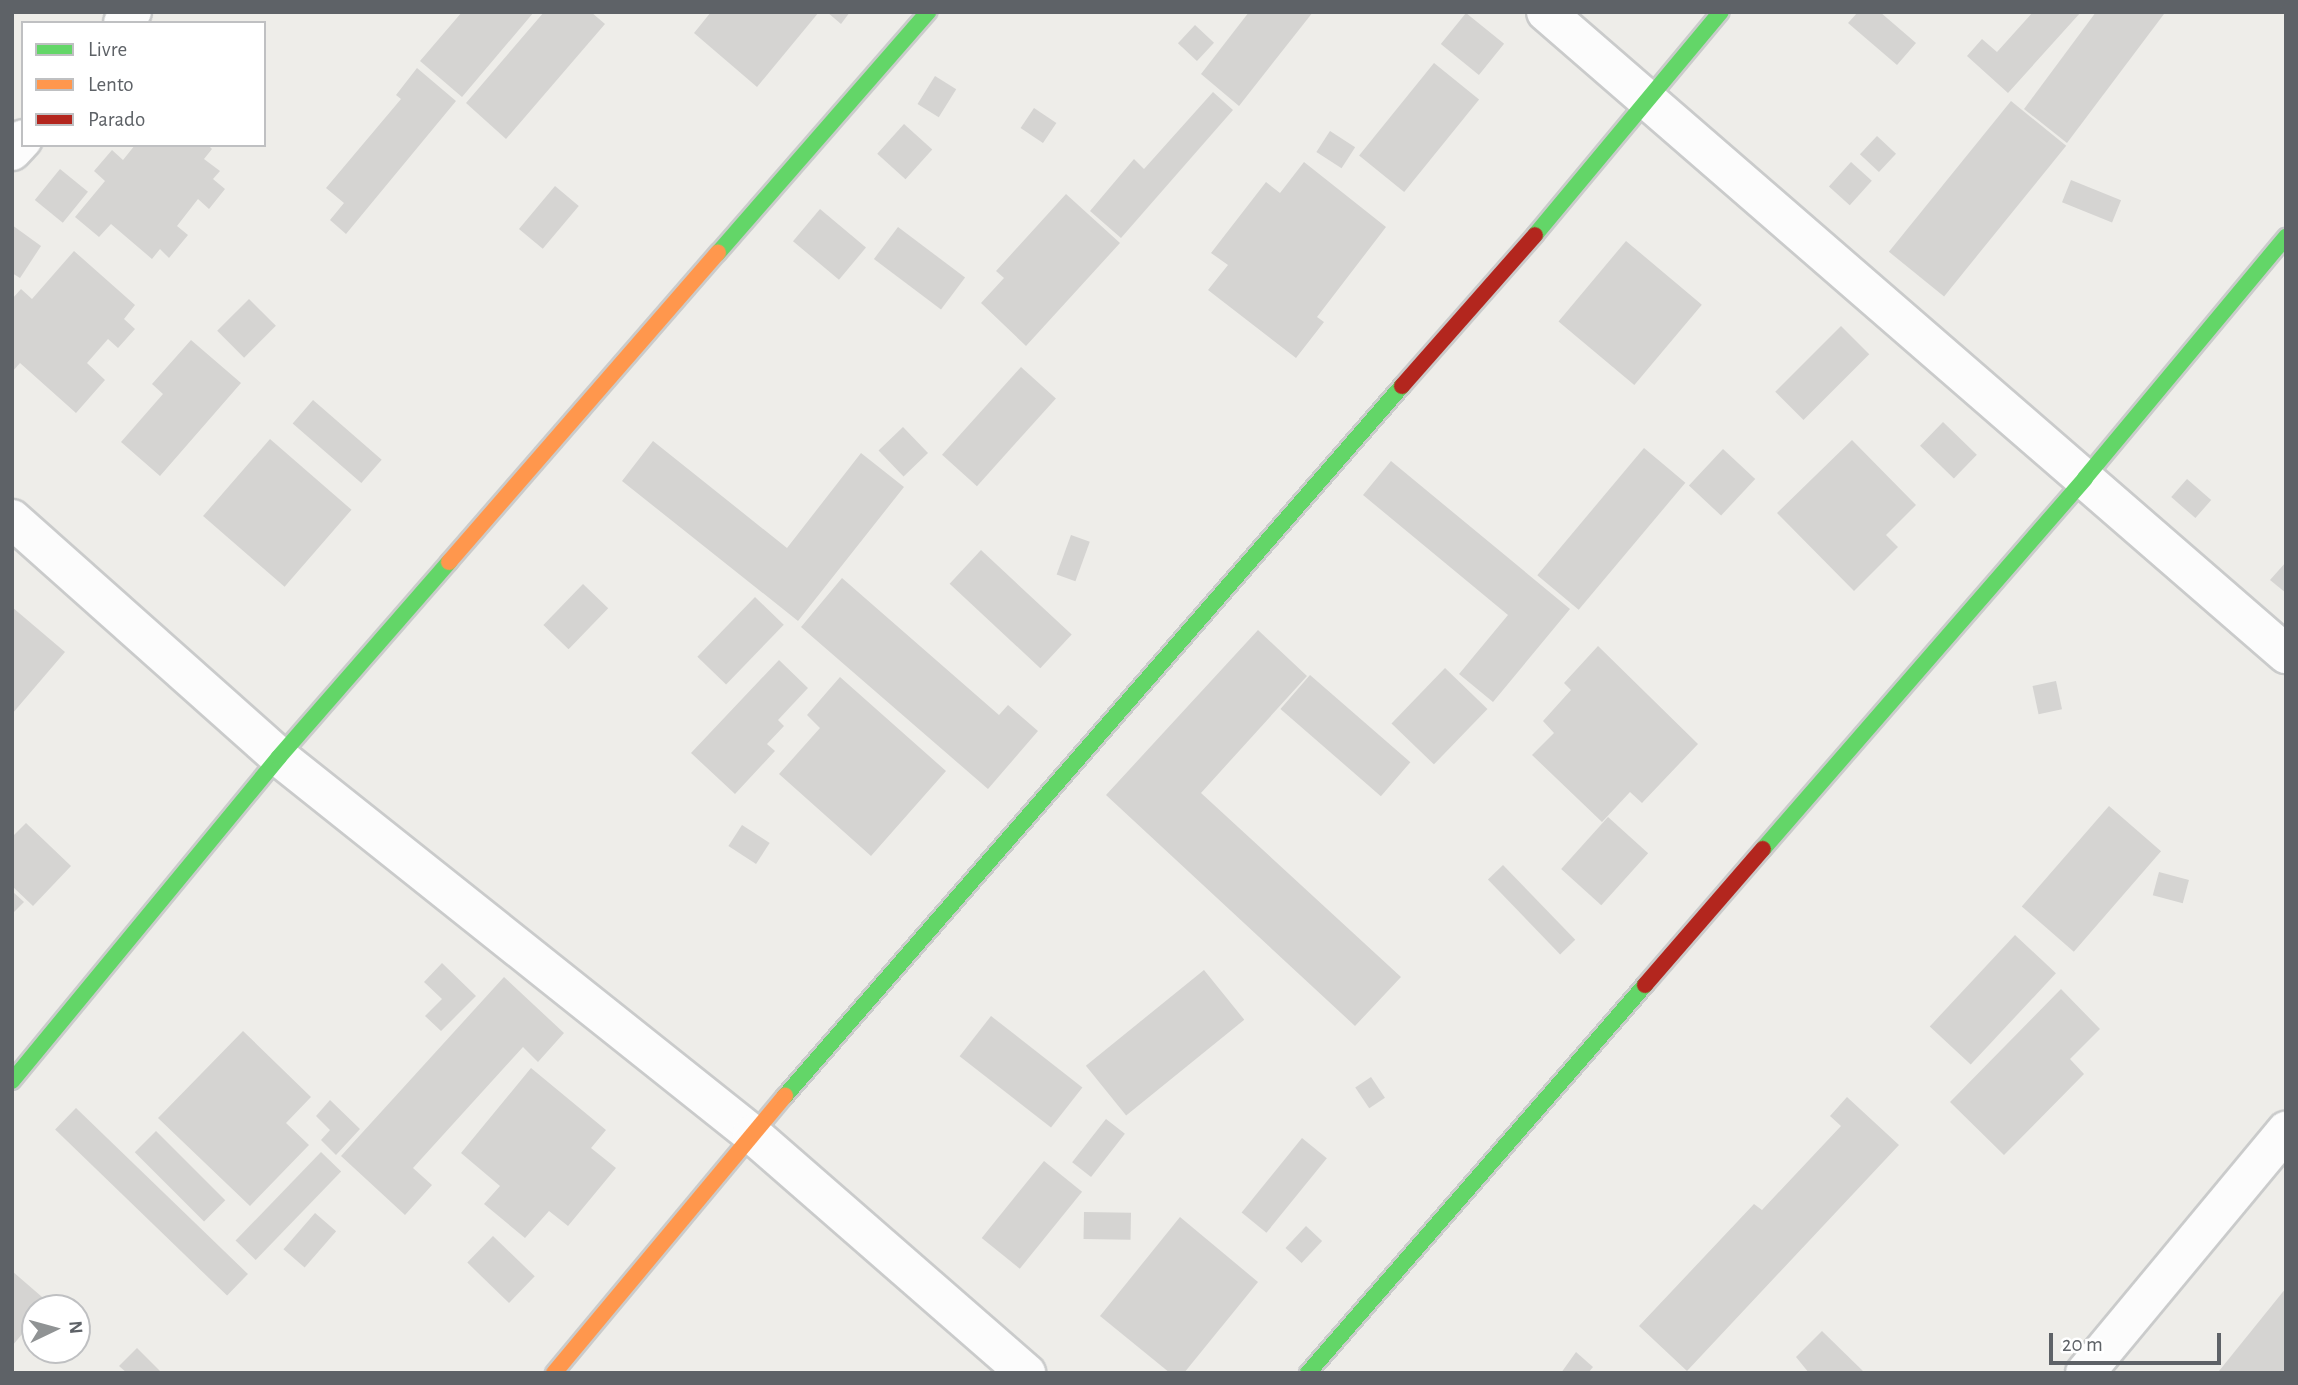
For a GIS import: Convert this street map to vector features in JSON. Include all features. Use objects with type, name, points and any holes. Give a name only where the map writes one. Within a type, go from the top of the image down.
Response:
[{"type":"street","points":[[12,1081],[279,757],[929,12]]},
{"type":"street","points":[[1546,12],[2286,654]]},
{"type":"street","points":[[554,1373],[752,1134],[1649,103],[1721,12]]},
{"type":"street","points":[[1308,1373],[2085,478],[2286,237]]},
{"type":"street","points":[[12,519],[279,757],[752,1134],[1026,1373]]},
{"type":"street","points":[[2085,1373],[2286,1131]]},
{"type":"building","points":[[462,12],[534,12],[462,97],[420,61]]},
{"type":"building","points":[[544,12],[591,12],[605,24],[506,139],[466,103]]},
{"type":"building","points":[[711,12],[819,12],[757,87],[694,33]]},
{"type":"building","points":[[827,12],[850,12],[841,24]]},
{"type":"building","points":[[1249,12],[1313,12],[1239,106],[1201,74]]},
{"type":"building","points":[[1858,12],[1880,12],[1916,43],[1897,65],[1848,23]]},
{"type":"building","points":[[2033,12],[2081,12],[2008,93],[1967,56],[1982,39],[1997,52]]},
{"type":"building","points":[[2096,12],[2164,14],[2067,143],[2024,109]]},
{"type":"building","points":[[1466,13],[1504,44],[1479,75],[1441,44]]},
{"type":"building","points":[[1195,25],[1214,43],[1197,61],[1178,43]]},
{"type":"building","points":[[1434,63],[1479,100],[1404,192],[1359,155]]},
{"type":"building","points":[[417,68],[456,101],[346,234],[330,220],[344,203],[326,188],[401,99],[396,95]]},
{"type":"building","points":[[935,76],[956,89],[939,117],[918,104]]},
{"type":"building","points":[[1213,92],[1233,110],[1121,238],[1090,211],[1134,159],[1144,169]]},
{"type":"building","points":[[2011,101],[2066,146],[1944,296],[1889,252]]},
{"type":"building","points":[[1034,108],[1056,123],[1043,143],[1021,128]]},
{"type":"building","points":[[904,124],[932,149],[905,179],[877,154]]},
{"type":"building","points":[[1330,131],[1355,147],[1342,168],[1316,152]]},
{"type":"building","points":[[1877,136],[1896,154],[1879,172],[1860,154]]},
{"type":"building","points":[[133,147],[212,149],[204,159],[220,171],[213,179],[225,189],[209,209],[198,199],[177,226],[188,235],[169,258],[160,249],[152,259],[111,224],[99,237],[75,217],[105,181],[94,171],[112,150],[123,160]]},
{"type":"building","points":[[1304,162],[1386,227],[1317,317],[1324,322],[1296,358],[1208,290],[1228,265],[1211,253],[1266,182],[1280,193]]},
{"type":"building","points":[[1851,162],[1872,181],[1850,205],[1829,187]]},
{"type":"building","points":[[60,169],[88,192],[63,223],[35,200]]},
{"type":"building","points":[[2071,180],[2121,200],[2112,222],[2062,202]]},
{"type":"building","points":[[555,186],[579,206],[543,249],[519,229]]},
{"type":"building","points":[[1066,194],[1120,243],[1026,346],[981,303],[1004,278],[996,271]]},
{"type":"building","points":[[820,209],[866,248],[839,280],[793,241]]},
{"type":"building","points":[[12,225],[41,246],[20,278],[12,273]]},
{"type":"building","points":[[898,227],[965,278],[941,309],[874,259]]},
{"type":"building","points":[[1626,241],[1702,305],[1634,385],[1559,321]]},
{"type":"building","points":[[74,251],[135,305],[124,319],[135,329],[118,348],[108,339],[87,363],[105,380],[76,413],[20,363],[12,372],[12,299],[21,289],[32,299]]},
{"type":"building","points":[[249,299],[276,326],[244,358],[217,331]]},
{"type":"building","points":[[1841,326],[1869,354],[1804,420],[1775,392]]},
{"type":"building","points":[[191,340],[241,383],[160,476],[121,442],[163,394],[152,384]]},
{"type":"building","points":[[1021,367],[1056,398],[977,486],[942,455]]},
{"type":"building","points":[[313,400],[382,460],[361,483],[293,423]]},
{"type":"building","points":[[1943,422],[1977,455],[1954,478],[1920,446]]},
{"type":"building","points":[[903,427],[928,453],[904,477],[879,451]]},
{"type":"building","points":[[270,439],[352,510],[285,587],[203,516]]},
{"type":"building","points":[[1852,440],[1916,505],[1886,535],[1898,547],[1854,591],[1777,513]]},
{"type":"building","points":[[653,441],[787,548],[861,453],[904,487],[798,621],[622,481]]},
{"type":"building","points":[[1644,448],[1685,483],[1579,610],[1537,575]]},
{"type":"building","points":[[1723,449],[1755,479],[1721,516],[1689,486]]},
{"type":"building","points":[[1391,461],[1570,609],[1493,702],[1459,674],[1508,615],[1363,495]]},
{"type":"building","points":[[2187,479],[2211,500],[2195,518],[2171,497]]},
{"type":"building","points":[[1071,535],[1090,542],[1075,581],[1057,574]]},
{"type":"building","points":[[981,550],[1072,635],[1040,668],[950,584]]},
{"type":"building","points":[[2286,562],[2286,593],[2270,580]]},
{"type":"building","points":[[842,578],[999,715],[1008,705],[1038,731],[988,789],[801,627]]},
{"type":"building","points":[[583,584],[608,608],[569,649],[543,625]]},
{"type":"building","points":[[755,597],[784,625],[726,684],[697,657]]},
{"type":"building","points":[[12,607],[65,652],[12,714]]},
{"type":"building","points":[[1258,630],[1307,676],[1201,793],[1401,977],[1355,1026],[1106,795]]},
{"type":"building","points":[[1598,646],[1698,744],[1642,803],[1630,792],[1602,822],[1532,755],[1554,733],[1543,721],[1571,690],[1564,683]]},
{"type":"building","points":[[779,660],[808,688],[778,720],[784,726],[767,744],[775,751],[735,794],[691,753]]},
{"type":"building","points":[[1445,668],[1487,709],[1434,764],[1392,723]]},
{"type":"building","points":[[1310,675],[1410,762],[1381,796],[1280,709]]},
{"type":"building","points":[[840,677],[946,771],[871,856],[779,774],[820,728],[807,715]]},
{"type":"building","points":[[2056,681],[2062,709],[2039,714],[2033,686]]},
{"type":"building","points":[[2109,806],[2161,851],[2074,952],[2022,906]]},
{"type":"building","points":[[1608,817],[1648,853],[1601,905],[1561,869]]},
{"type":"building","points":[[26,823],[71,866],[33,906],[12,886],[12,837]]},
{"type":"building","points":[[742,825],[770,843],[756,864],[728,846]]},
{"type":"building","points":[[1503,865],[1575,940],[1560,954],[1488,880]]},
{"type":"building","points":[[2159,872],[2189,880],[2183,903],[2153,895]]},
{"type":"building","points":[[12,891],[24,902],[12,914]]},
{"type":"building","points":[[2015,935],[2056,973],[1971,1065],[1930,1026]]},
{"type":"building","points":[[442,963],[476,996],[441,1031],[425,1016],[442,999],[424,982]]},
{"type":"building","points":[[1204,970],[1244,1020],[1126,1115],[1086,1066]]},
{"type":"building","points":[[504,977],[564,1033],[538,1062],[523,1047],[413,1168],[432,1185],[405,1215],[341,1156]]},
{"type":"building","points":[[2061,989],[2100,1029],[2070,1059],[2084,1074],[2004,1155],[1950,1102]]},
{"type":"building","points":[[991,1016],[1082,1087],[1051,1128],[960,1056]]},
{"type":"building","points":[[243,1031],[311,1097],[286,1123],[309,1145],[250,1206],[158,1118]]},
{"type":"building","points":[[531,1068],[606,1130],[591,1148],[616,1168],[568,1226],[549,1211],[525,1238],[484,1204],[500,1186],[461,1153]]},
{"type":"building","points":[[1371,1077],[1385,1098],[1369,1108],[1355,1088]]},
{"type":"building","points":[[1847,1097],[1899,1145],[1687,1371],[1639,1326],[1754,1204],[1762,1210],[1841,1126],[1830,1116]]},
{"type":"building","points":[[330,1100],[360,1129],[336,1155],[321,1140],[330,1130],[316,1116]]},
{"type":"building","points":[[76,1108],[248,1274],[227,1296],[55,1130]]},
{"type":"building","points":[[1106,1119],[1125,1134],[1091,1177],[1072,1162]]},
{"type":"building","points":[[156,1131],[225,1200],[204,1222],[135,1152]]},
{"type":"building","points":[[1302,1138],[1327,1158],[1266,1233],[1242,1213]]},
{"type":"building","points":[[321,1152],[341,1171],[256,1260],[236,1240]]},
{"type":"building","points":[[1044,1161],[1082,1192],[1020,1269],[982,1238]]},
{"type":"building","points":[[1084,1212],[1131,1213],[1131,1240],[1084,1239]]},
{"type":"building","points":[[315,1213],[336,1231],[305,1268],[284,1249]]},
{"type":"building","points":[[1180,1217],[1258,1282],[1184,1373],[1170,1373],[1100,1316]]},
{"type":"building","points":[[1306,1226],[1322,1241],[1302,1263],[1286,1248]]},
{"type":"building","points":[[493,1236],[535,1276],[509,1303],[467,1263]]},
{"type":"building","points":[[12,1271],[39,1294],[21,1294],[21,1335],[12,1346]]},
{"type":"building","points":[[2286,1288],[2286,1373],[2219,1371]]},
{"type":"building","points":[[1822,1331],[1865,1373],[1809,1373],[1796,1357]]},
{"type":"building","points":[[137,1348],[162,1373],[127,1373],[119,1366]]},
{"type":"building","points":[[1576,1352],[1593,1367],[1588,1373],[1561,1373]]},
{"type":"traffic: fast","points":[[718,253],[928,12]]},
{"type":"traffic: fast","points":[[1535,235],[1721,12]]},
{"type":"traffic: fast","points":[[1763,849],[2085,478],[2286,237]]},
{"type":"traffic: fast","points":[[785,1096],[1402,386]]},
{"type":"traffic: fast","points":[[12,1081],[279,757],[449,562]]},
{"type":"traffic: fast","points":[[1308,1373],[1645,985]]},
{"type":"traffic: slow","points":[[449,562],[718,253]]},
{"type":"traffic: slow","points":[[554,1373],[785,1096]]},
{"type":"traffic: jam","points":[[1402,386],[1535,235]]},
{"type":"traffic: jam","points":[[1645,985],[1763,849]]}]
